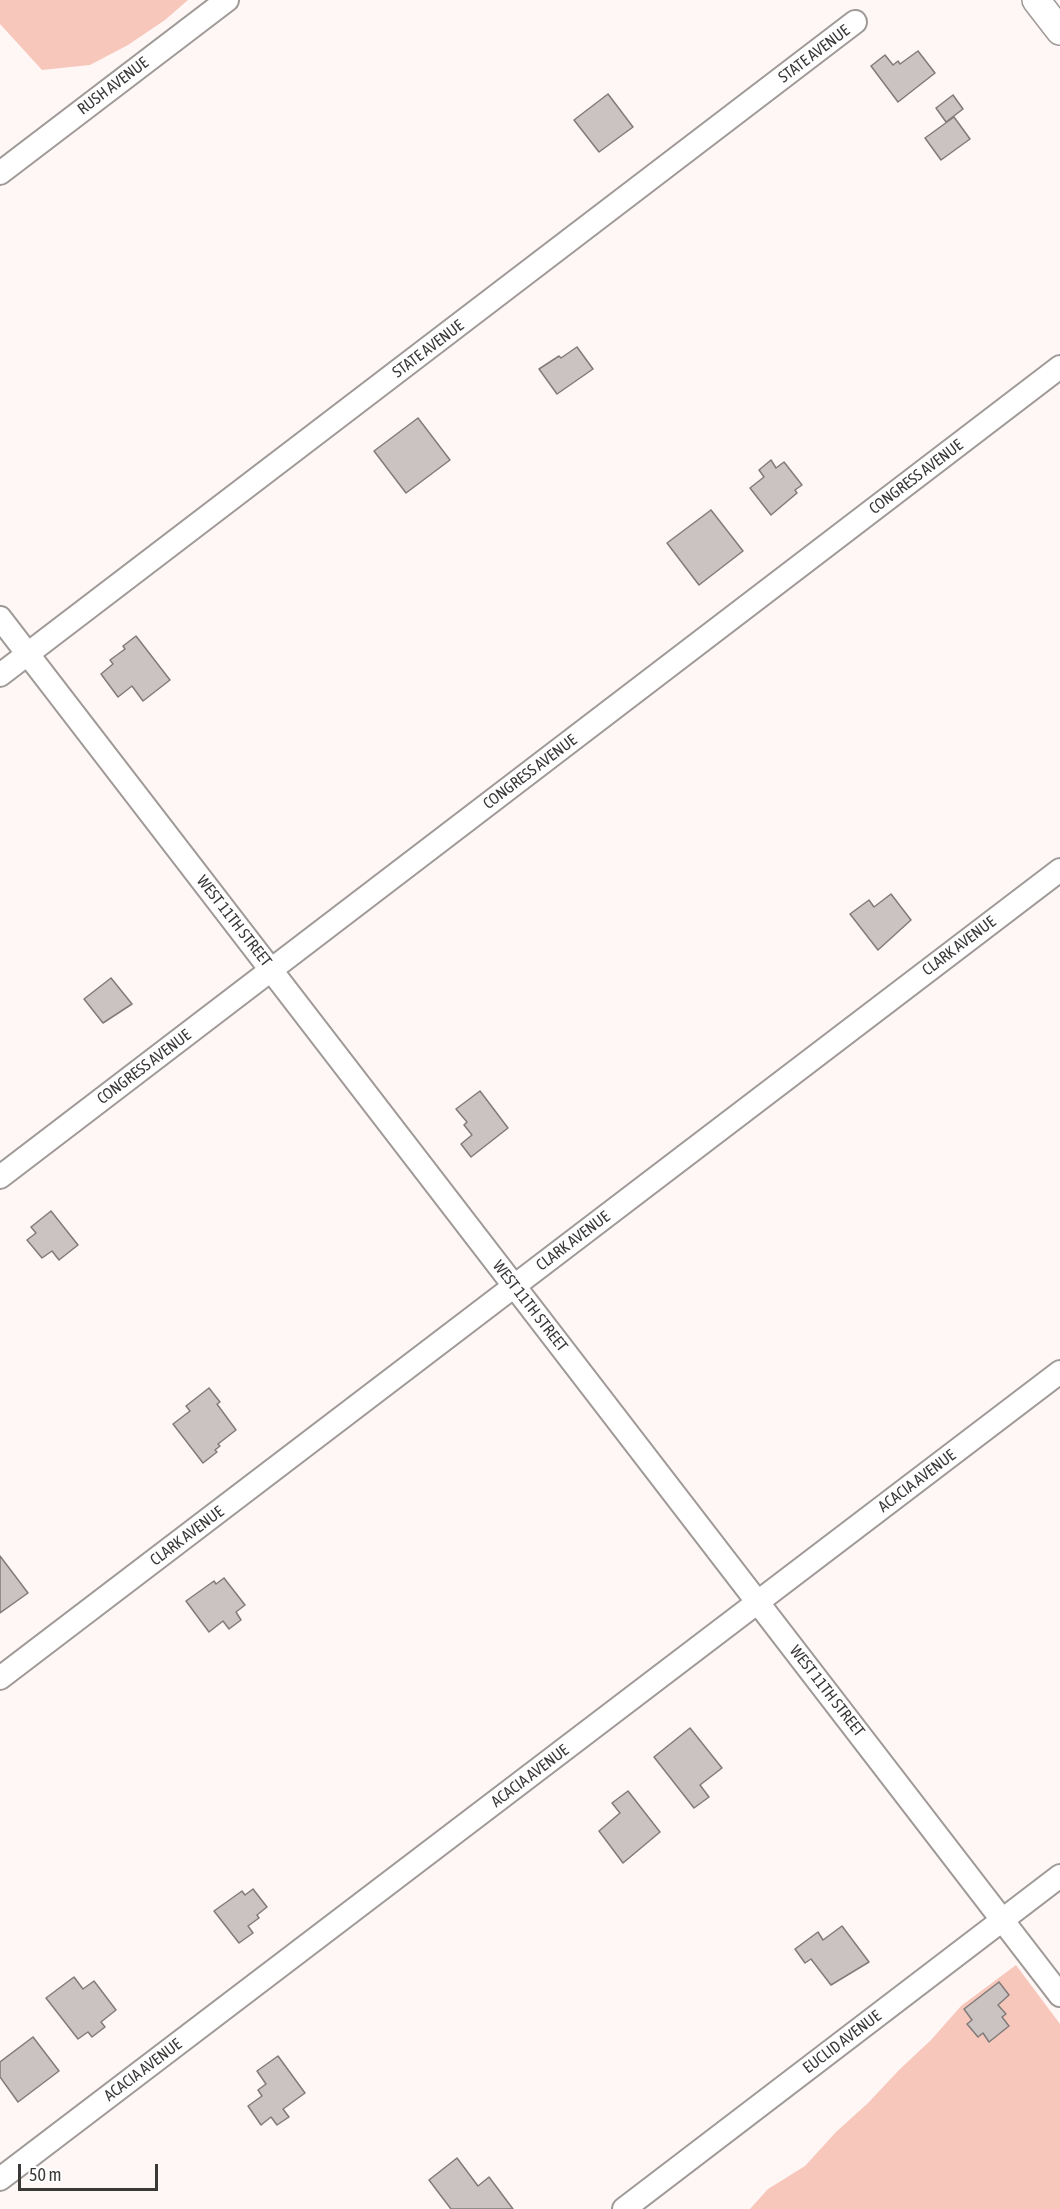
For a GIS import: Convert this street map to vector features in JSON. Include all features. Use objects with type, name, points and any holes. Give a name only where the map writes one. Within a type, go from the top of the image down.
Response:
[{"type":"street","name":"RUSH AVENUE","points":[[0,173],[227,0]]},
{"type":"street","points":[[1036,0],[1060,31]]},
{"type":"street","name":"STATE AVENUE","points":[[0,675],[855,22]]},
{"type":"street","name":"CONGRESS AVENUE","points":[[0,1176],[1060,368]]},
{"type":"street","name":"WEST 11TH STREET","points":[[0,618],[1060,1995]]},
{"type":"street","name":"CLARK AVENUE","points":[[0,1678],[1060,870]]},
{"type":"street","name":"ACACIA AVENUE","points":[[0,2179],[1060,1372]]},
{"type":"street","name":"EUCLID AVENUE","points":[[624,2209],[1060,1876]]},
{"type":"shaded area","points":[[0,0],[188,0],[165,20],[128,45],[90,65],[42,70],[0,24]]},
{"type":"shaded area","points":[[1016,1965],[1060,2024],[1060,2209],[750,2209],[768,2189],[805,2166],[836,2132],[931,2040],[961,2006]]},
{"type":"building","points":[[918,51],[935,73],[898,102],[871,66],[885,55],[893,65],[898,61],[900,64]]},
{"type":"building","points":[[608,94],[633,127],[599,152],[574,120]]},
{"type":"building","points":[[953,95],[963,109],[946,122],[936,108]]},
{"type":"building","points":[[954,117],[970,139],[941,160],[925,138]]},
{"type":"building","points":[[577,347],[593,369],[557,394],[539,369]]},
{"type":"building","points":[[418,418],[450,460],[406,493],[374,451]]},
{"type":"building","points":[[771,460],[776,468],[784,462],[802,485],[795,490],[797,493],[771,515],[750,488],[764,477],[759,470]]},
{"type":"building","points":[[711,510],[743,551],[699,585],[667,543]]},
{"type":"building","points":[[136,636],[170,680],[143,701],[132,686],[118,697],[101,674],[113,664],[110,660],[125,649],[123,646]]},
{"type":"building","points":[[891,894],[911,920],[878,950],[850,914],[869,900],[874,907]]},
{"type":"building","points":[[111,978],[132,1004],[103,1023],[84,999]]},
{"type":"building","points":[[480,1091],[508,1128],[471,1157],[461,1144],[472,1135],[464,1125],[467,1122],[456,1109]]},
{"type":"building","points":[[51,1211],[78,1245],[59,1260],[52,1251],[42,1258],[27,1240],[36,1233],[31,1227]]},
{"type":"building","points":[[209,1388],[220,1402],[217,1404],[236,1430],[218,1444],[220,1446],[215,1450],[217,1452],[203,1463],[173,1424],[190,1411],[186,1406]]},
{"type":"building","points":[[0,1556],[28,1593],[0,1613]]},
{"type":"building","points":[[224,1578],[245,1605],[236,1612],[241,1620],[229,1629],[223,1621],[209,1632],[186,1601],[214,1581],[216,1584]]},
{"type":"building","points":[[690,1728],[722,1768],[700,1785],[709,1797],[694,1808],[654,1757]]},
{"type":"building","points":[[628,1791],[660,1832],[623,1863],[599,1831],[620,1813],[612,1803]]},
{"type":"building","points":[[253,1889],[267,1907],[257,1915],[259,1918],[248,1926],[253,1933],[239,1943],[214,1911],[242,1891],[245,1895]]},
{"type":"building","points":[[842,1926],[869,1962],[831,1985],[811,1959],[805,1963],[795,1949],[818,1932],[823,1940]]},
{"type":"building","points":[[74,1977],[83,1989],[94,1981],[116,2010],[101,2022],[105,2027],[92,2037],[88,2032],[78,2039],[46,1998]]},
{"type":"building","points":[[999,1982],[1009,1995],[998,2005],[1006,2014],[1002,2017],[1009,2026],[989,2042],[983,2033],[978,2037],[967,2024],[972,2020],[964,2009]]},
{"type":"building","points":[[33,2037],[59,2071],[18,2102],[0,2077],[0,2062]]},
{"type":"building","points":[[278,2056],[305,2093],[283,2109],[289,2117],[277,2125],[271,2117],[261,2125],[248,2106],[262,2096],[258,2090],[266,2084],[257,2071]]},
{"type":"building","points":[[457,2158],[478,2186],[489,2177],[513,2209],[451,2209],[429,2180]]}]
